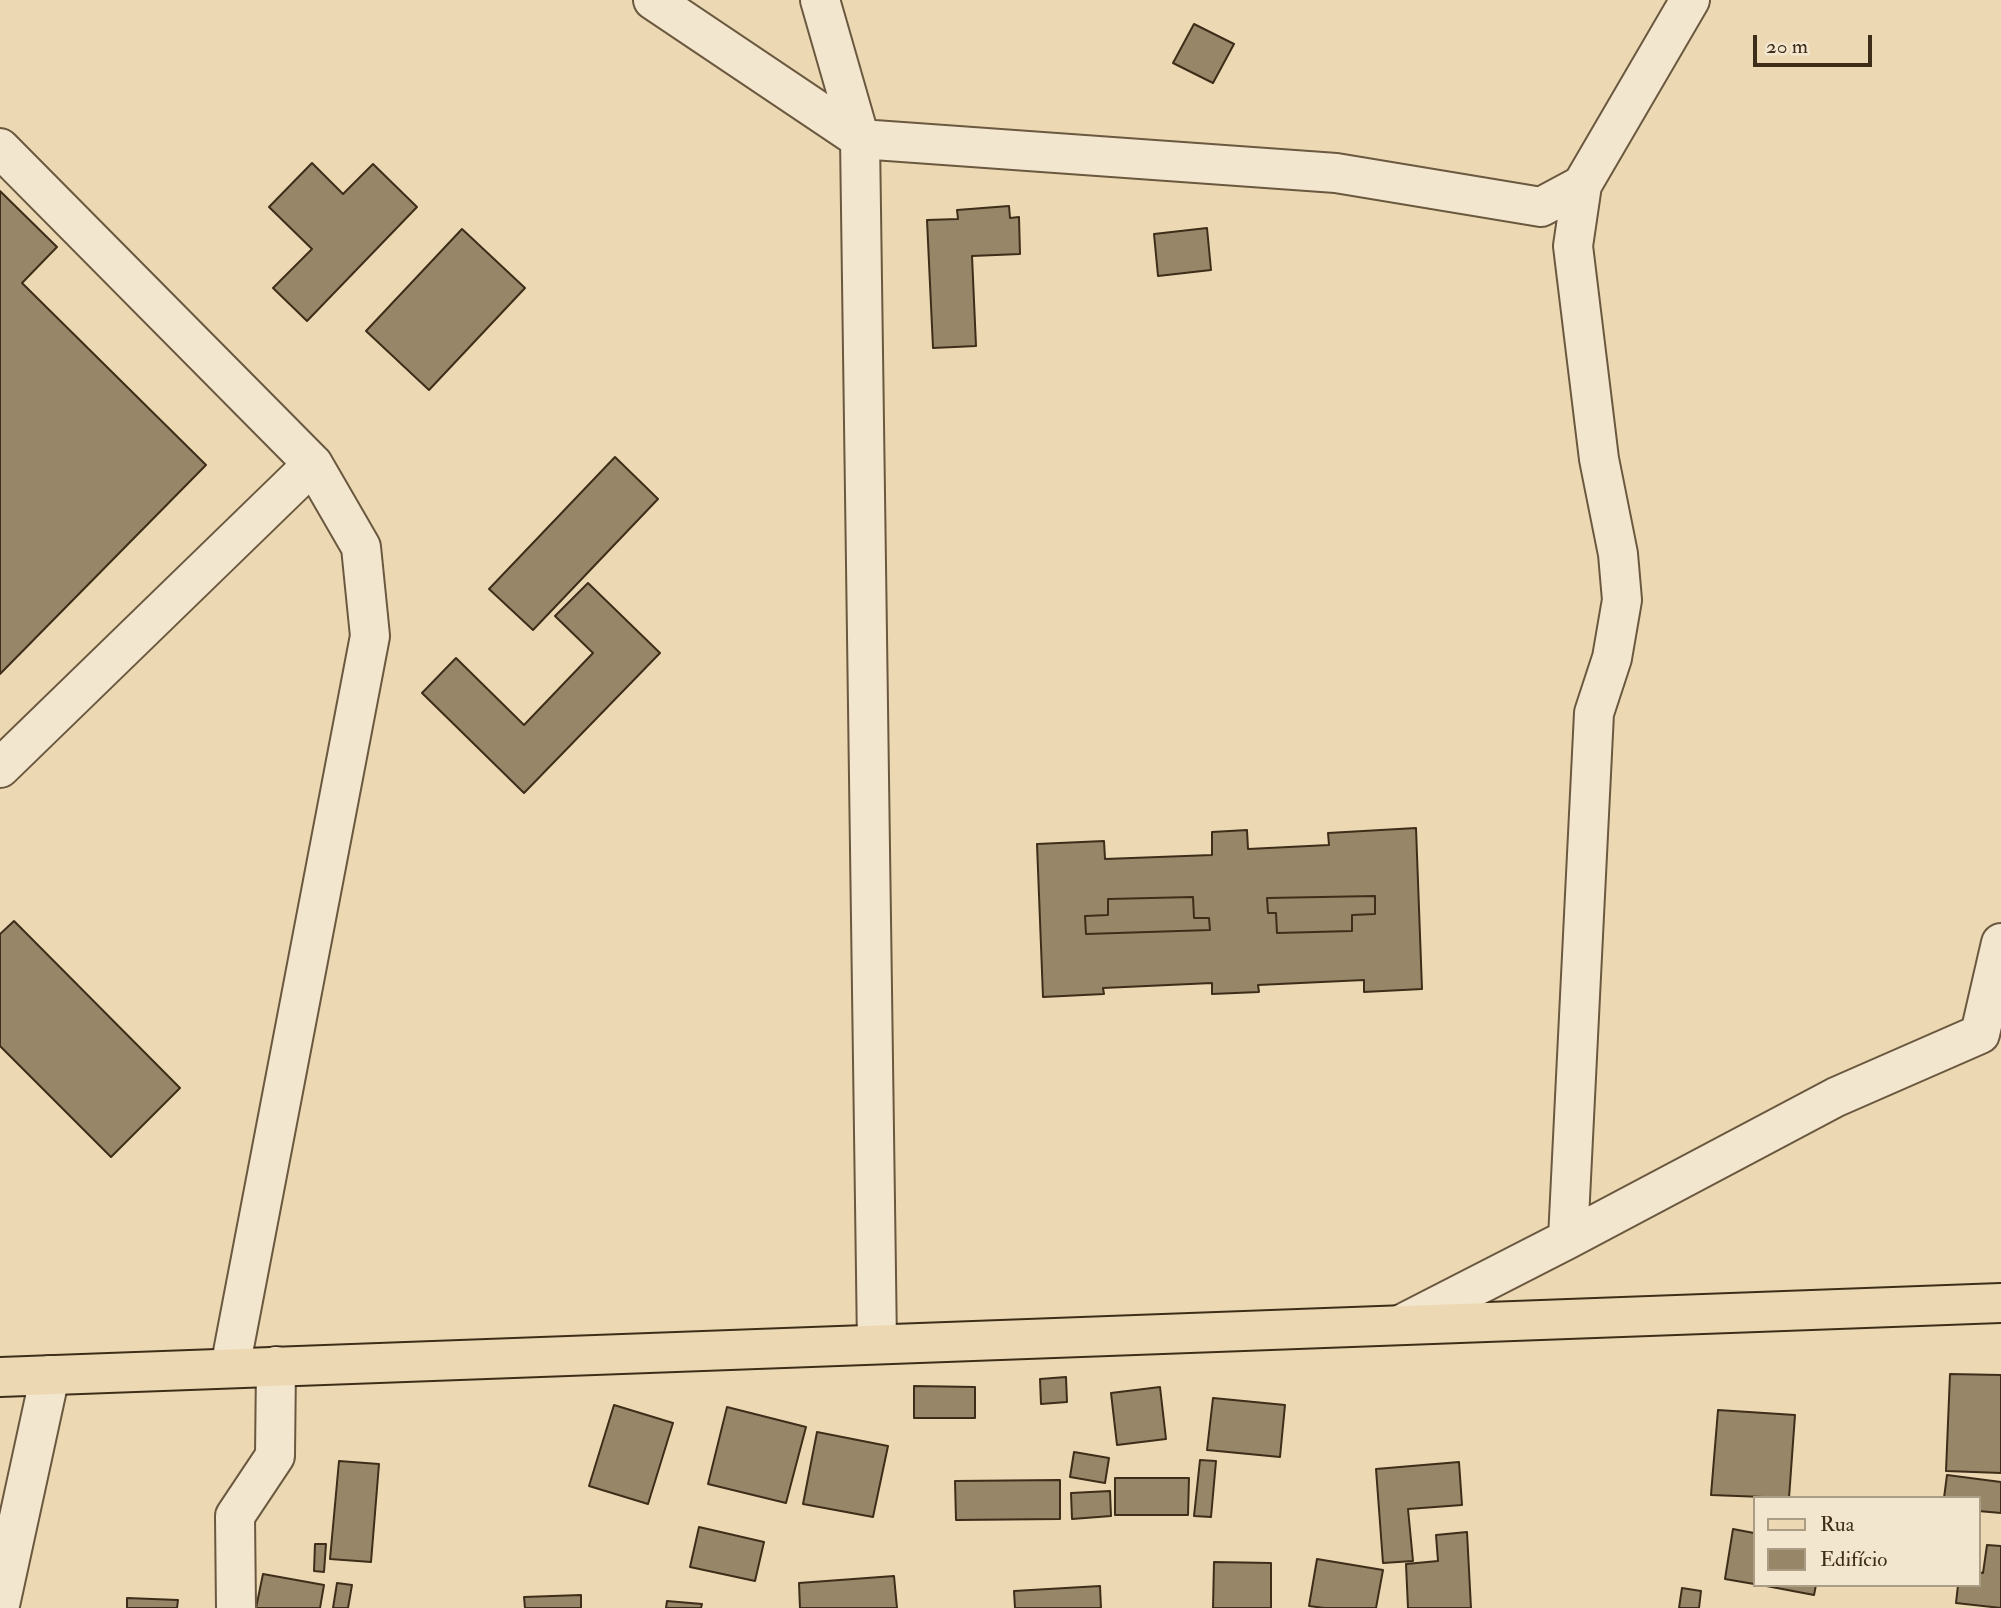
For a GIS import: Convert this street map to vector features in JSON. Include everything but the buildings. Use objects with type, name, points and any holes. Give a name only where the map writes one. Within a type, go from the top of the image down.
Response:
[{"type":"main road","points":[[0,1377],[2001,1303]]},
{"type":"street","points":[[653,0],[860,139],[1336,173],[1541,207],[1582,185]]},
{"type":"street","points":[[820,0],[860,139],[877,1343]]},
{"type":"street","points":[[1568,1240],[1594,713],[1612,658],[1622,600],[1618,554],[1600,459],[1573,246],[1582,185],[1690,0]]},
{"type":"street","points":[[0,148],[313,464],[361,547],[370,636],[230,1368]]},
{"type":"street","points":[[1541,207],[1573,246]]},
{"type":"street","points":[[0,768],[313,464]]},
{"type":"street","points":[[1402,1324],[1568,1240],[1836,1097],[1990,1032],[2001,943]]},
{"type":"street","points":[[236,1608],[235,1516],[275,1456],[276,1366]]},
{"type":"street","points":[[0,1605],[50,1375]]}]
